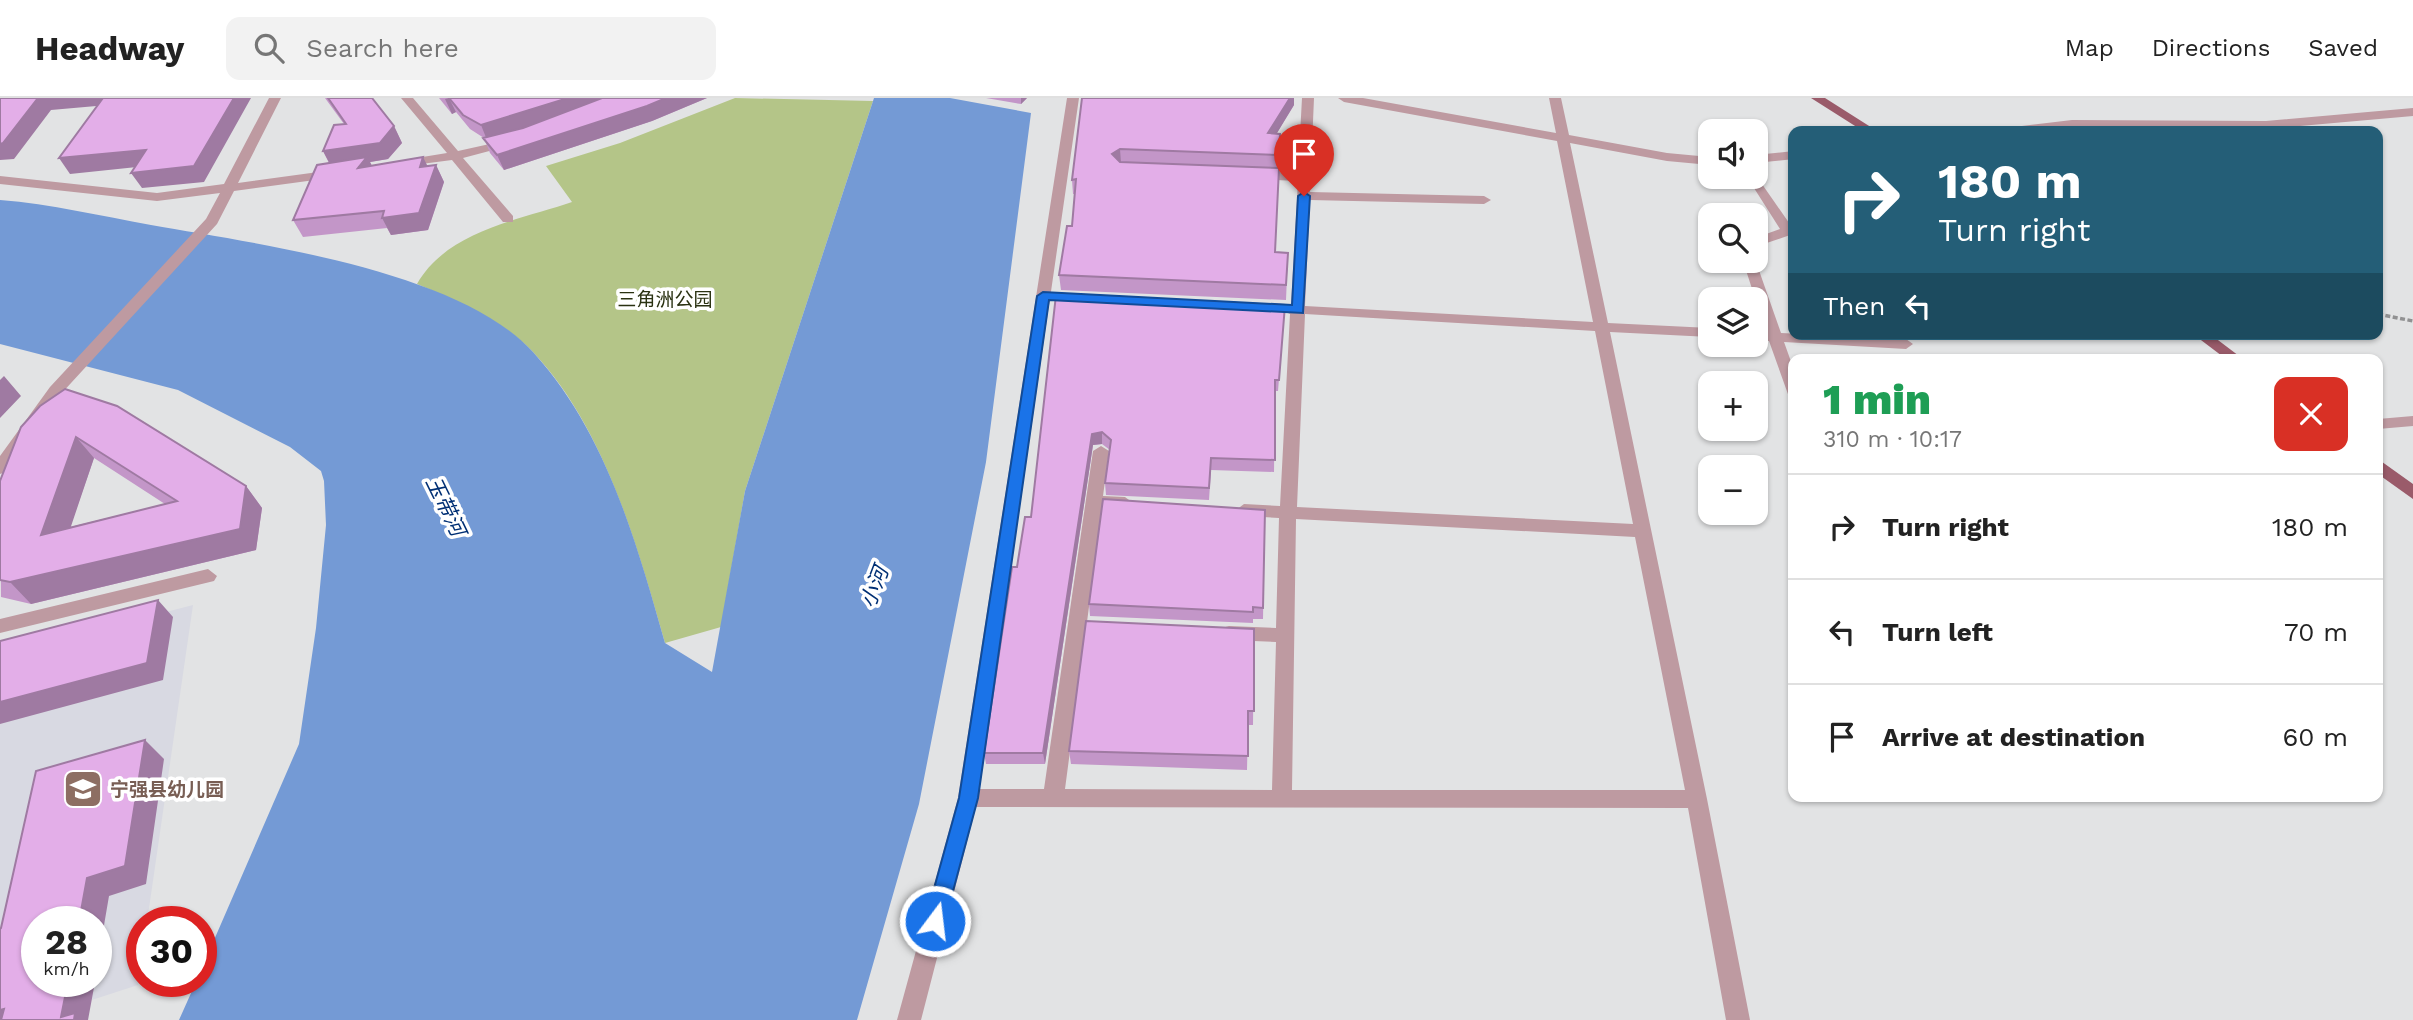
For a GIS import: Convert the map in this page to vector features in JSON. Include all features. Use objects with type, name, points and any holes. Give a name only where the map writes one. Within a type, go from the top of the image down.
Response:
[{"type":"main road","points":[[1817,98],[1863,126]]},
{"type":"main road","points":[[2209,340],[2229,354]]},
{"type":"main road","points":[[2383,469],[2413,493]]},
{"type":"street","points":[[0,468],[6,450],[73,372],[212,221],[275,98]]},
{"type":"street","points":[[407,98],[508,219]]},
{"type":"street","points":[[909,1020],[968,798],[1050,296],[1073,98]]},
{"type":"street","points":[[1282,800],[1288,512],[1308,98]]},
{"type":"street","points":[[1344,98],[1369,100],[1667,158],[1698,160]]},
{"type":"street","points":[[1555,98],[1697,799],[1738,1020]]},
{"type":"street","points":[[2055,126],[2266,125],[2413,112]]},
{"type":"street","points":[[388,166],[455,156],[524,137]]},
{"type":"street","points":[[1768,158],[1788,156]]},
{"type":"street","points":[[0,180],[158,197],[347,172]]},
{"type":"street","points":[[1239,174],[1304,177]]},
{"type":"street","points":[[1762,189],[1788,231],[1768,238]]},
{"type":"street","points":[[1304,196],[1484,200]]},
{"type":"street","points":[[1754,273],[1788,375]]},
{"type":"street","points":[[1271,308],[1698,332]]},
{"type":"street","points":[[1768,336],[1788,338]]},
{"type":"street","points":[[1831,340],[1906,344]]},
{"type":"street","points":[[2383,424],[2413,421]]},
{"type":"street","points":[[1053,799],[1084,625],[1101,452]]},
{"type":"street","points":[[1094,502],[1136,504]]},
{"type":"street","points":[[1233,509],[1642,531]]},
{"type":"street","points":[[0,626],[208,576]]},
{"type":"street","points":[[1216,632],[1285,635]]},
{"type":"street","points":[[968,798],[1697,799]]},
{"type":"path","points":[[2383,315],[2413,321]]},
{"type":"shaded area","name":"宁强县幼儿园","points":[[193,605],[149,906],[126,906],[126,989],[112,993],[112,906],[21,906],[21,997],[101,997],[30,1020],[0,1020],[0,655]]},
{"type":"green space","name":"三角洲公园","points":[[735,98],[873,101],[745,491],[721,627],[665,643],[643,567],[615,488],[579,414],[557,381],[532,351],[507,329],[478,312],[417,284],[430,266],[446,251],[465,240],[508,222],[572,202],[546,166],[620,143]]},
{"type":"water","points":[[874,98],[950,98],[1031,113],[986,462],[919,804],[857,1020],[179,1020],[189,997],[217,997],[217,933],[299,744],[316,628],[326,525],[324,481],[321,471],[290,447],[178,390],[0,344],[0,200],[57,207],[245,241],[354,265],[457,300],[499,324],[533,352],[558,383],[599,452],[630,527],[665,643],[712,672],[745,491]]},
{"type":"building","points":[[0,98],[38,98],[0,144]]},
{"type":"building","points":[[103,98],[234,98],[194,166],[131,173],[146,150],[59,158]]},
{"type":"building","points":[[328,98],[372,98],[394,126],[380,143],[323,151],[334,125],[346,124]]},
{"type":"building","points":[[449,98],[568,98],[481,125],[463,115]]},
{"type":"building","points":[[602,98],[666,98],[497,155],[483,138],[523,128]]},
{"type":"building","points":[[1082,98],[1290,98],[1268,133],[1280,134],[1279,155],[1120,149],[1112,154],[1120,162],[1279,168],[1275,252],[1288,253],[1286,285],[1059,275],[1067,226],[1072,226],[1076,179],[1072,180]]},
{"type":"building","points":[[367,157],[358,168],[423,157],[420,167],[436,165],[419,213],[382,218],[384,211],[293,220],[317,165]]},
{"type":"building","points":[[1056,295],[1285,305],[1279,380],[1275,380],[1275,460],[1211,458],[1209,488],[1105,483],[1111,440],[1102,432],[1092,434],[1043,753],[984,753],[1012,567],[1017,567],[1025,517],[1031,517]]},
{"type":"building","points":[[65,389],[117,406],[246,486],[240,529],[10,582],[0,580],[0,481],[21,427],[40,406]],"holes":[[[76,437],[177,501],[41,535]]]},
{"type":"building","points":[[1103,499],[1265,510],[1263,608],[1253,607],[1253,612],[1089,604]]},
{"type":"building","points":[[158,600],[147,663],[0,702],[0,641]]},
{"type":"building","points":[[1086,621],[1254,629],[1254,711],[1248,711],[1248,756],[1069,751]]},
{"type":"building","points":[[145,740],[125,866],[87,878],[82,906],[21,906],[21,997],[65,997],[61,1017],[75,1013],[74,1020],[1,1020],[4,1009],[0,1010],[0,929],[36,771]]},
{"type":"place","name":"宁强县幼儿园","points":[[83,789]]},
{"type":"route","points":[[935,921],[968,798],[1043,296],[1298,310],[1304,196]]},
{"type":"water label","name":"玉带河","points":[[446,506]]},
{"type":"water label","name":"小河","points":[[874,587]]}]
